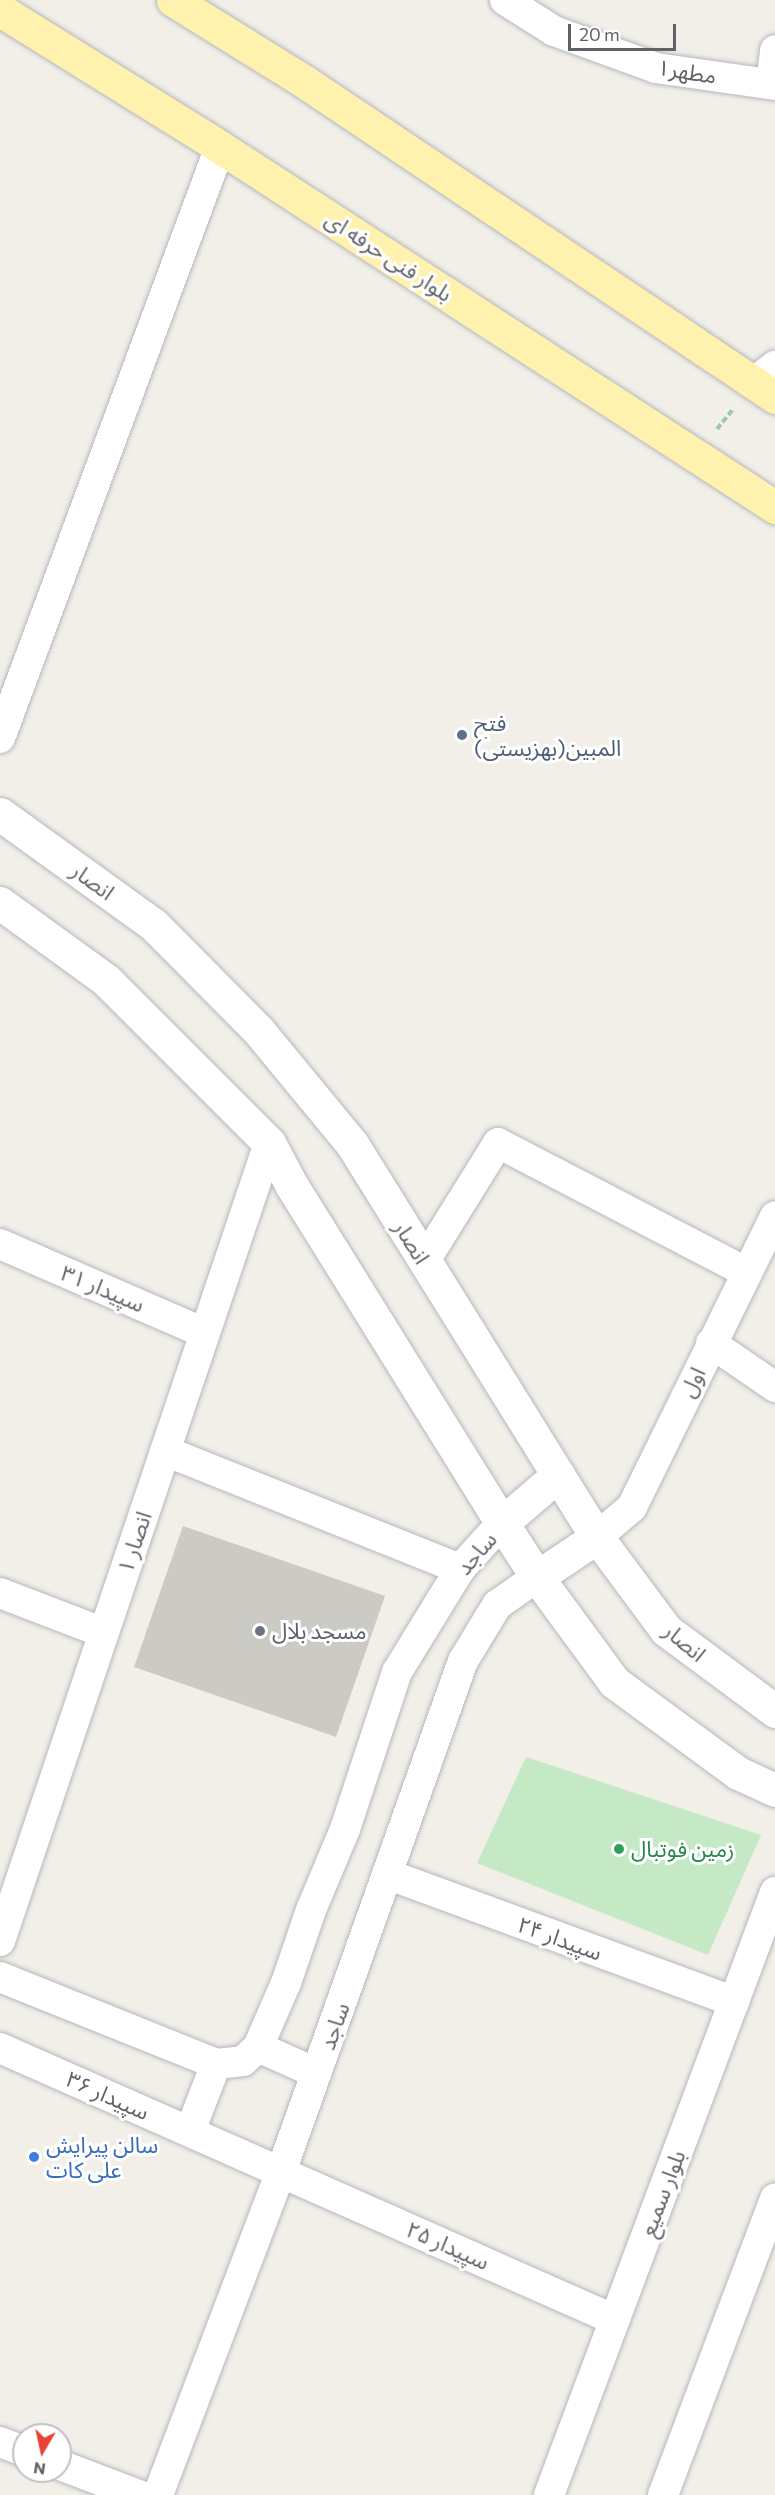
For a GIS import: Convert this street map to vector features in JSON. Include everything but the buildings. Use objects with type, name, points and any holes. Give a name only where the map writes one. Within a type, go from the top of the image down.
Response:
[{"type":"main road","points":[[173,0],[305,81],[768,382]]},
{"type":"main road","name":"بلوار فنی حرفه ای","points":[[0,10],[220,147],[775,507]]},
{"type":"main road","name":"انصار","points":[[0,814],[154,925],[258,1030],[351,1144],[597,1537],[666,1630],[775,1711]]},
{"type":"main road","points":[[0,903],[106,980],[269,1143],[298,1195],[502,1523],[537,1577],[614,1682],[738,1773],[775,1790]]},
{"type":"main road","points":[[502,1523],[558,1475]]},
{"type":"main road","points":[[537,1577],[597,1537]]},
{"type":"street","name":"مطهر۱","points":[[505,0],[554,31],[656,68],[773,84]]},
{"type":"street","points":[[773,84],[775,50]]},
{"type":"street","points":[[0,738],[220,147]]},
{"type":"street","name":"انصار ۱","points":[[0,1941],[269,1143]]},
{"type":"street","points":[[424,1262],[498,1143],[746,1272]]},
{"type":"street","name":"اول","points":[[597,1537],[632,1506],[775,1216]]},
{"type":"street","name":"سپیدار ۳۱","points":[[0,1244],[205,1333]]},
{"type":"street","points":[[711,1344],[775,1387]]},
{"type":"street","points":[[165,1451],[460,1569]]},
{"type":"street","name":"ساجد","points":[[258,2047],[286,1983],[310,1910],[345,1829],[397,1672],[460,1569],[502,1523]]},
{"type":"street","name":"ساجد","points":[[158,2495],[281,2172],[463,1661],[497,1605],[537,1577]]},
{"type":"street","points":[[0,1593],[104,1633]]},
{"type":"street","name":"سپیدار ۲۴","points":[[387,1874],[734,2002]]},
{"type":"street","name":"بلوار سمیع","points":[[549,2495],[775,1892]]},
{"type":"street","points":[[0,1977],[216,2064],[243,2061],[258,2047],[316,2073]]},
{"type":"street","name":"سپیدار ۳۶","points":[[0,2048],[281,2172]]},
{"type":"street","points":[[189,2131],[216,2064]]},
{"type":"street","name":"سپیدار ۲۵","points":[[281,2172],[615,2320]]},
{"type":"street","points":[[663,2495],[773,2211]]},
{"type":"street","points":[[72,2470],[139,2495]]},
{"type":"path","points":[[696,455],[768,382]]},
{"type":"green space","name":"زمین فوتبال","points":[[526,1757],[761,1835],[708,1955],[477,1863]]},
{"type":"place","name":"فتح المبین(بهزیستی)","points":[[462,735]]},
{"type":"place","name":"مسجد بلال","points":[[260,1631]]},
{"type":"place","name":"زمین فوتبال","points":[[619,1849]]},
{"type":"place","name":"سالن پیرایش علی کات","points":[[34,2157]]}]
